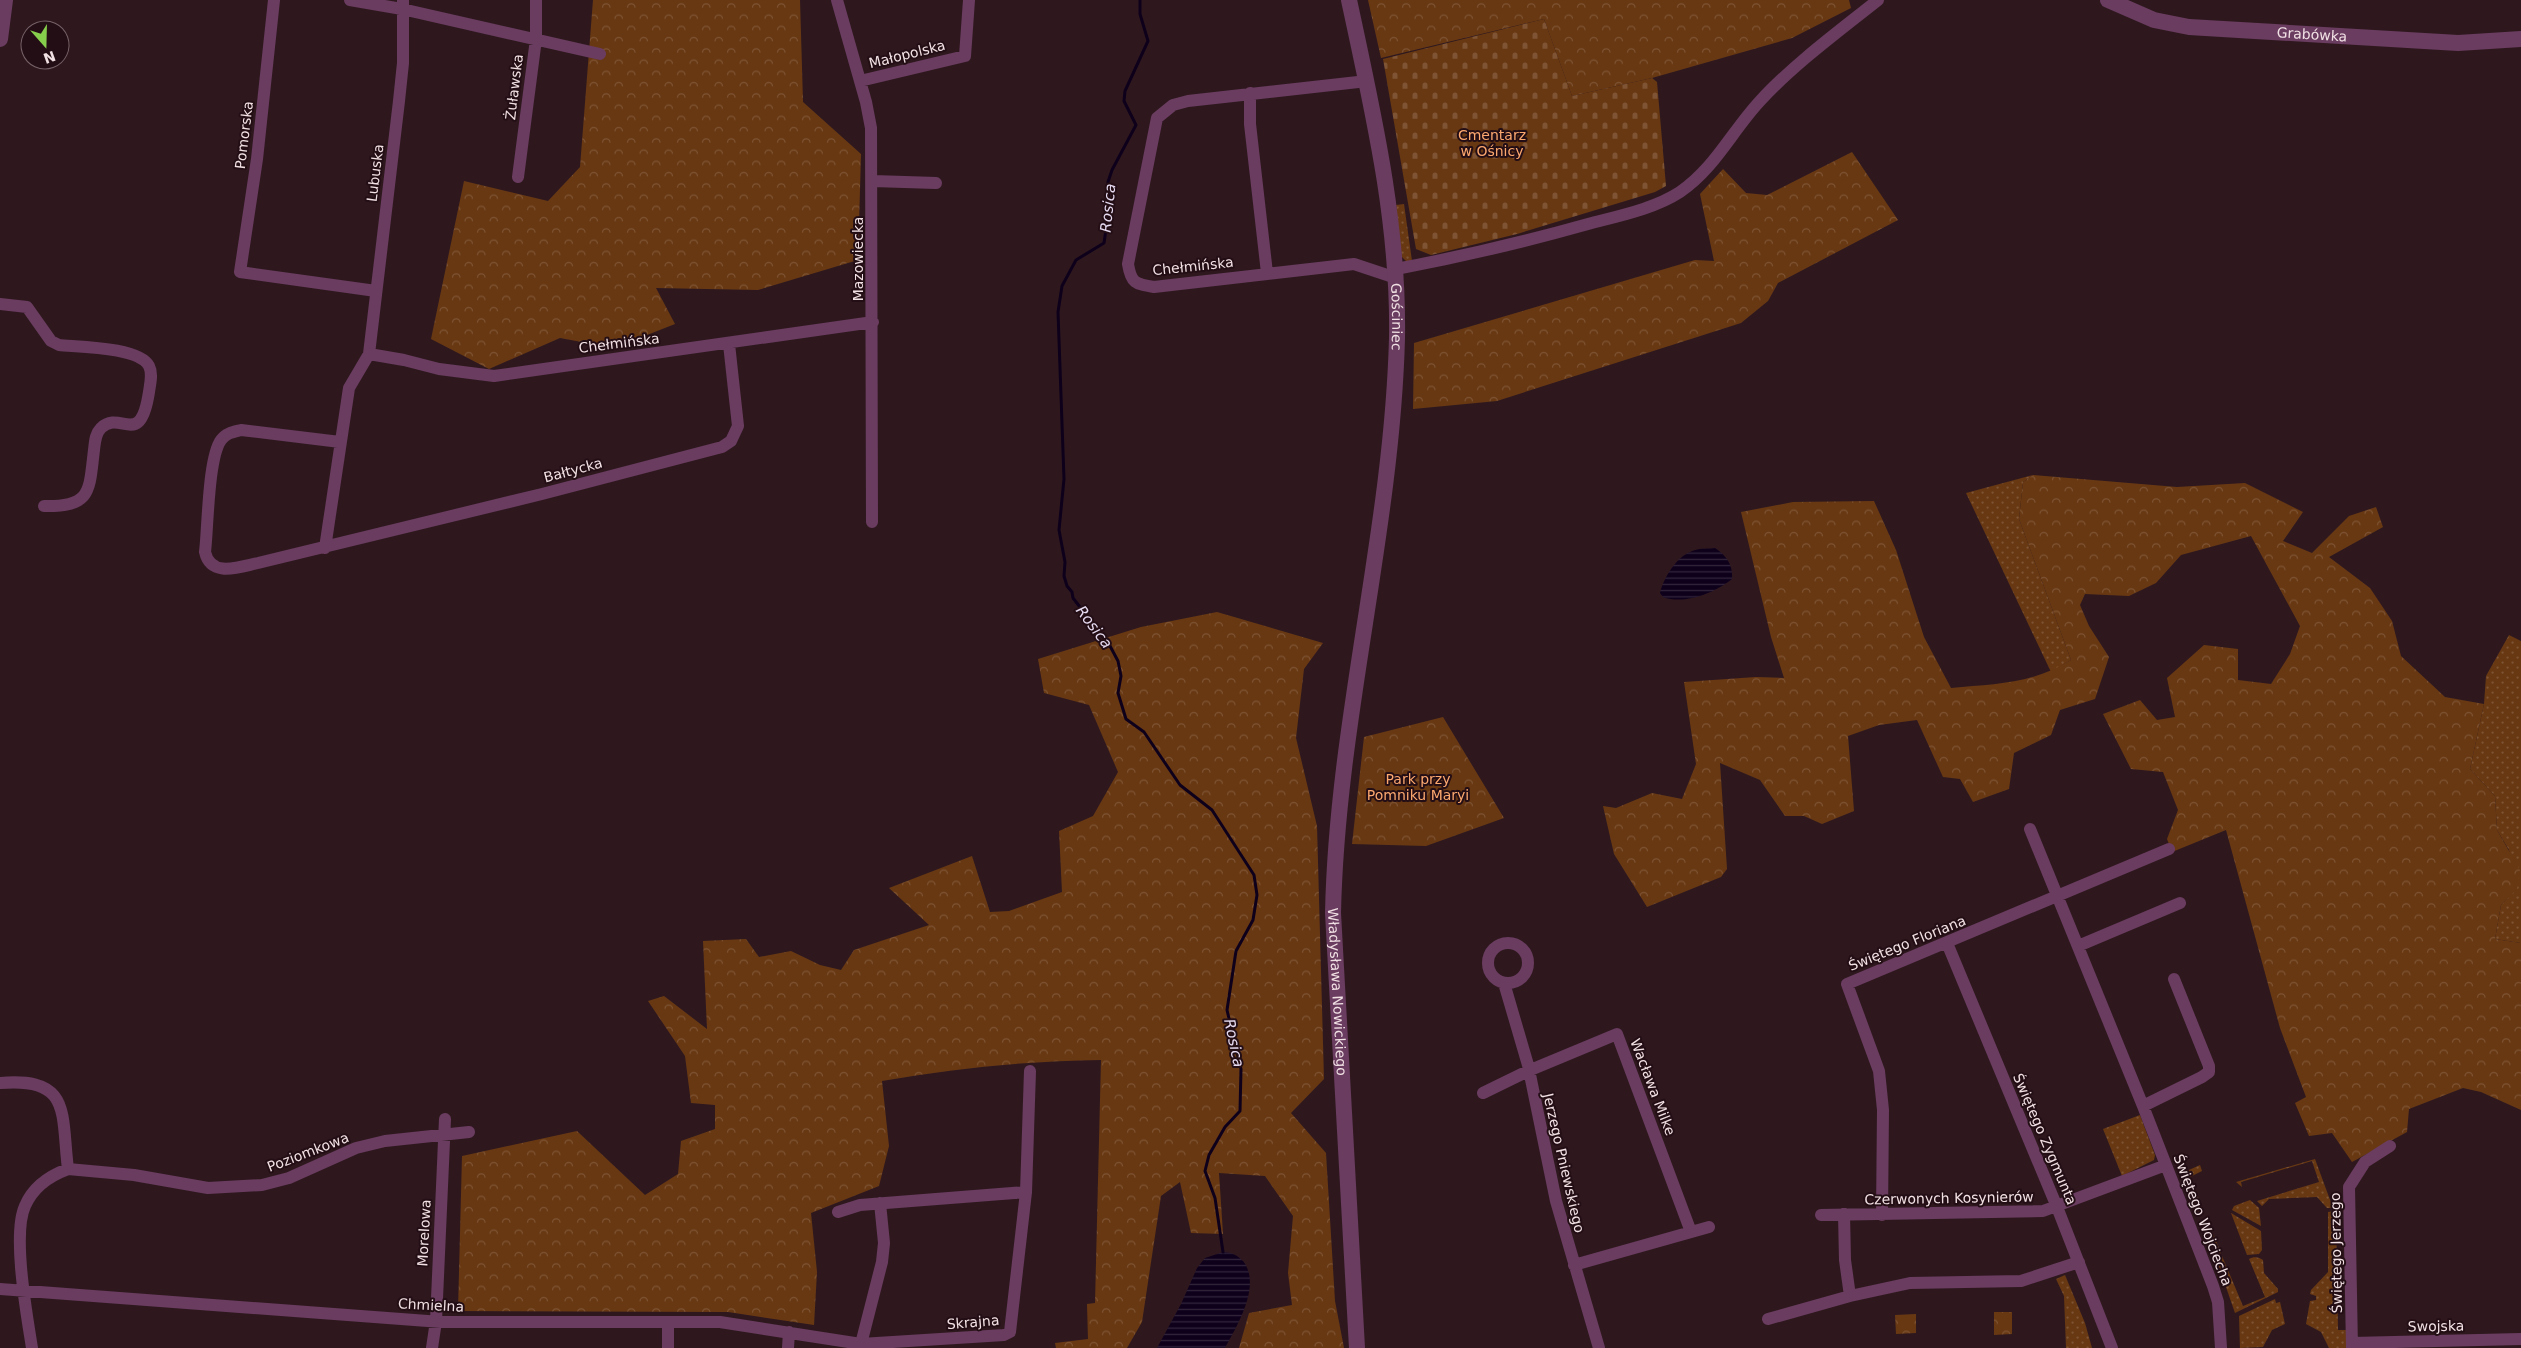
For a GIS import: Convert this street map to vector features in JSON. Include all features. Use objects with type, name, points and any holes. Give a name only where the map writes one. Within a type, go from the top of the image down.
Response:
[{"type":"street","points":[[0,39],[5,0]]},
{"type":"street","name":"Pomorska","points":[[274,0],[257,159],[240,272],[376,291]]},
{"type":"street","points":[[350,0],[402,4],[600,54]]},
{"type":"street","name":"Żuławska","points":[[518,177],[536,39],[536,0]]},
{"type":"street","name":"Mazowiecka","points":[[836,0],[860,80],[871,128],[873,181],[872,522]]},
{"type":"street","name":"Małopolska","points":[[860,80],[965,56],[969,0]]},
{"type":"street","name":"Gościniec","points":[[1349,0],[1384,166],[1396,273],[1396,354],[1392,418],[1363,637]]},
{"type":"street","points":[[1396,273],[1605,220],[1666,200],[1698,178],[1716,159],[1766,94],[1878,0]]},
{"type":"street","name":"Grabówka","points":[[2108,0],[2159,22],[2189,27],[2458,44],[2521,40]]},
{"type":"street","name":"Lubuska","points":[[369,354],[400,100],[403,63],[402,4]]},
{"type":"street","name":"Chełmińska","points":[[1367,81],[1250,93],[1188,101],[1173,105],[1158,118],[1128,264],[1130,277],[1138,284],[1154,287],[1354,264],[1396,273]]},
{"type":"street","points":[[1250,93],[1250,124],[1267,273]]},
{"type":"street","points":[[873,181],[936,183]]},
{"type":"street","points":[[0,304],[27,307],[51,341],[58,345],[135,355],[150,366],[152,375],[146,413],[141,421],[133,424],[108,424],[101,428],[96,437],[90,484],[86,495],[66,506],[44,506]]},
{"type":"street","name":"Chełmińska","points":[[369,354],[439,369],[494,376],[729,344],[840,325],[873,322]]},
{"type":"street","name":"Bałtycka","points":[[340,442],[241,430],[228,433],[218,446],[212,477],[205,552],[207,561],[214,567],[226,570],[325,548],[542,494],[727,444],[736,434],[738,426],[729,344]]},
{"type":"street","points":[[325,548],[349,388],[369,354]]},
{"type":"street","name":"Władysława Nowickiego","points":[[1357,1348],[1334,913],[1334,882],[1343,784],[1363,637]]},
{"type":"street","name":"Świętego Wojciecha","points":[[2030,829],[2143,1106],[2218,1302],[2221,1348]]},
{"type":"street","name":"Świętego Floriana","points":[[1882,1215],[1883,1110],[1879,1072],[1847,984],[2169,849]]},
{"type":"street","points":[[2078,946],[2180,903]]},
{"type":"street","name":"Świętego Zygmunta","points":[[1947,943],[2058,1208],[2112,1348]]},
{"type":"street","points":[[2143,1106],[2209,1072],[2210,1066],[2174,979]]},
{"type":"street","name":"Jerzego Pniewskiego","points":[[1504,983],[1528,1065],[1556,1201],[1599,1348]]},
{"type":"street","name":"Wacława Milke","points":[[1483,1093],[1528,1071],[1617,1034],[1691,1232]]},
{"type":"street","name":"Skrajna","points":[[860,1346],[1004,1336],[1010,1332],[1026,1192],[1030,1071]]},
{"type":"street","points":[[0,1083],[36,1082],[47,1087],[55,1095],[60,1104],[68,1169],[44,1181],[34,1191],[24,1208],[20,1225],[23,1291],[32,1348]]},
{"type":"street","name":"Morelowa","points":[[432,1348],[436,1321],[445,1119]]},
{"type":"street","name":"Poziomkowa","points":[[68,1169],[134,1175],[208,1188],[262,1185],[289,1178],[356,1148],[385,1141],[469,1132]]},
{"type":"street","name":"Świętego Jerzego","points":[[2352,1345],[2349,1188],[2365,1162],[2390,1146]]},
{"type":"street","name":"Czerwonych Kosynierów","points":[[1821,1214],[1882,1215],[2026,1212],[2058,1208],[2166,1165]]},
{"type":"street","points":[[838,1212],[860,1205],[1026,1192]]},
{"type":"street","points":[[860,1346],[882,1262],[884,1243],[880,1203]]},
{"type":"street","points":[[1844,1214],[1845,1260],[1850,1296]]},
{"type":"street","points":[[1574,1265],[1709,1227]]},
{"type":"street","points":[[1768,1319],[1850,1296],[1910,1283],[2021,1281],[2079,1262]]},
{"type":"street","name":"Chmielna","points":[[0,1289],[436,1321],[720,1322],[789,1332],[860,1346]]},
{"type":"street","points":[[668,1322],[668,1348]]},
{"type":"street","points":[[788,1348],[789,1332]]},
{"type":"street","name":"Swojska","points":[[2352,1345],[2521,1339]]},
{"type":"green space","points":[[593,0],[800,0],[803,102],[861,154],[858,260],[758,290],[656,288],[675,324],[614,348],[560,338],[489,369],[431,339],[464,181],[548,201],[580,167]]},
{"type":"green space","points":[[1368,0],[1849,0],[1851,8],[1792,38],[1652,78],[1572,96],[1544,19],[1381,58]]},
{"type":"green space","name":"Cmentarz w Ośnicy","points":[[1544,19],[1572,96],[1652,78],[1657,82],[1666,186],[1655,192],[1517,234],[1431,255],[1416,249],[1383,59]]},
{"type":"green space","points":[[1852,152],[1898,220],[1778,283],[1768,301],[1741,323],[1497,401],[1413,409],[1414,343],[1695,260],[1714,261],[1700,194],[1723,169],[1746,193],[1767,195]]},
{"type":"green space","points":[[1404,204],[1412,261],[1406,261],[1401,256],[1396,205]]},
{"type":"green space","points":[[2033,475],[2023,482],[2019,519],[2071,660],[2051,672],[1966,493]]},
{"type":"green space","points":[[2033,475],[2177,487],[2245,483],[2303,512],[2283,541],[2312,553],[2349,516],[2376,507],[2383,527],[2329,557],[2370,588],[2392,621],[2401,656],[2445,697],[2484,704],[2470,769],[2495,796],[2497,830],[2520,870],[2517,889],[2501,905],[2495,939],[2521,943],[2521,1110],[2481,1092],[2463,1088],[2409,1109],[2407,1132],[2352,1162],[2332,1133],[2309,1136],[2295,1103],[2306,1097],[2280,1028],[2226,830],[2172,852],[2167,839],[2178,810],[2163,772],[2131,769],[2103,714],[2140,700],[2157,720],[2175,717],[2167,678],[2204,645],[2238,649],[2238,680],[2271,684],[2290,654],[2300,626],[2251,536],[2181,555],[2156,583],[2129,596],[2085,594],[2080,605],[2089,626],[2109,657],[2095,699],[2060,710],[2051,735],[2014,753],[2009,789],[1973,802],[1960,779],[1943,777],[1917,720],[1879,725],[1848,736],[1854,811],[1822,824],[1804,816],[1785,816],[1760,780],[1720,763],[1727,869],[1721,877],[1647,907],[1614,854],[1603,806],[1616,808],[1652,793],[1682,799],[1696,764],[1684,682],[1756,677],[1784,678],[1771,637],[1741,512],[1793,502],[1874,501],[1896,550],[1924,637],[1951,688],[1998,684],[2042,674],[2071,660],[2019,519],[2023,482]]},
{"type":"green space","points":[[1217,612],[1323,643],[1304,669],[1296,738],[1317,826],[1324,1079],[1291,1113],[1326,1153],[1335,1301],[1344,1348],[1239,1348],[1249,1313],[1292,1305],[1288,1273],[1293,1216],[1265,1176],[1219,1173],[1223,1234],[1191,1233],[1180,1182],[1161,1196],[1142,1322],[1127,1348],[1056,1348],[1055,1343],[1088,1339],[1087,1304],[1095,1303],[1101,1060],[991,1066],[882,1081],[889,1146],[879,1186],[811,1213],[817,1272],[814,1325],[728,1312],[458,1311],[462,1156],[577,1131],[645,1195],[678,1174],[681,1141],[715,1129],[715,1105],[691,1103],[685,1056],[648,1001],[664,996],[707,1029],[703,941],[746,939],[759,957],[791,951],[820,965],[841,970],[854,950],[929,925],[889,888],[972,856],[990,912],[1009,911],[1062,892],[1059,831],[1093,816],[1118,772],[1089,705],[1044,693],[1038,659],[1141,627]]},
{"type":"green space","points":[[2509,635],[2521,641],[2521,943],[2495,939],[2501,905],[2516,889],[2509,850],[2497,830],[2495,796],[2470,769],[2484,704],[2486,676]]},
{"type":"green space","name":"Park przy Pomniku Maryi","points":[[1443,717],[1504,818],[1426,846],[1352,844],[1364,737]]},
{"type":"green space","points":[[2140,1115],[2155,1155],[2154,1160],[2122,1176],[2103,1129]]},
{"type":"green space","points":[[2315,1159],[2333,1208],[2327,1208],[2317,1197],[2269,1199],[2262,1206],[2257,1201],[2319,1182],[2312,1161],[2241,1182],[2242,1187],[2236,1182]]},
{"type":"green space","points":[[2200,1165],[2202,1171],[2190,1177],[2203,1210],[2199,1215],[2186,1183],[2182,1181],[2180,1174]]},
{"type":"green space","points":[[2250,1200],[2259,1208],[2261,1226],[2232,1210],[2234,1206]]},
{"type":"green space","points":[[2336,1211],[2338,1330],[2346,1330],[2346,1348],[2329,1348],[2321,1332],[2306,1324],[2310,1301],[2316,1300],[2316,1296],[2310,1294],[2311,1290],[2328,1272],[2328,1212]]},
{"type":"green space","points":[[2231,1213],[2261,1231],[2262,1250],[2259,1254],[2247,1255]]},
{"type":"green space","points":[[2208,1221],[2221,1253],[2217,1255],[2205,1223]]},
{"type":"green space","points":[[2222,1256],[2243,1306],[2265,1297],[2249,1259],[2251,1258],[2256,1257],[2263,1260],[2264,1273],[2278,1289],[2278,1292],[2235,1313],[2217,1261]]},
{"type":"green space","points":[[2065,1275],[2085,1323],[2092,1348],[2066,1348],[2064,1296],[2056,1279]]},
{"type":"green space","points":[[2275,1299],[2276,1303],[2280,1302],[2285,1324],[2272,1330],[2263,1347],[2240,1348],[2239,1316]]},
{"type":"green space","points":[[1994,1312],[2012,1312],[2012,1334],[1994,1335]]},
{"type":"green space","points":[[1916,1314],[1916,1333],[1896,1334],[1895,1315]]},
{"type":"shaded area","points":[[1715,548],[1728,561],[1732,579],[1717,589],[1690,599],[1680,600],[1663,597],[1660,593],[1668,574],[1682,557],[1695,550]]},
{"type":"shaded area","points":[[1223,1252],[1234,1254],[1243,1261],[1248,1271],[1250,1282],[1246,1305],[1225,1348],[1157,1348],[1181,1304],[1197,1268],[1205,1258]]},
{"type":"waterway","name":"Rosica","points":[[1140,0],[1140,14],[1148,41],[1125,91],[1124,101],[1136,125],[1112,170],[1108,182],[1109,209],[1104,243],[1076,260],[1062,286],[1058,312],[1064,479],[1059,530],[1065,562],[1064,576],[1067,586],[1072,592],[1073,598],[1110,646],[1118,661],[1121,676],[1118,693],[1126,719],[1144,732],[1180,785],[1212,810],[1254,875],[1257,895],[1253,920],[1236,951],[1227,1010],[1241,1069],[1240,1111],[1225,1127],[1209,1155],[1205,1171],[1215,1198],[1223,1252]]}]
